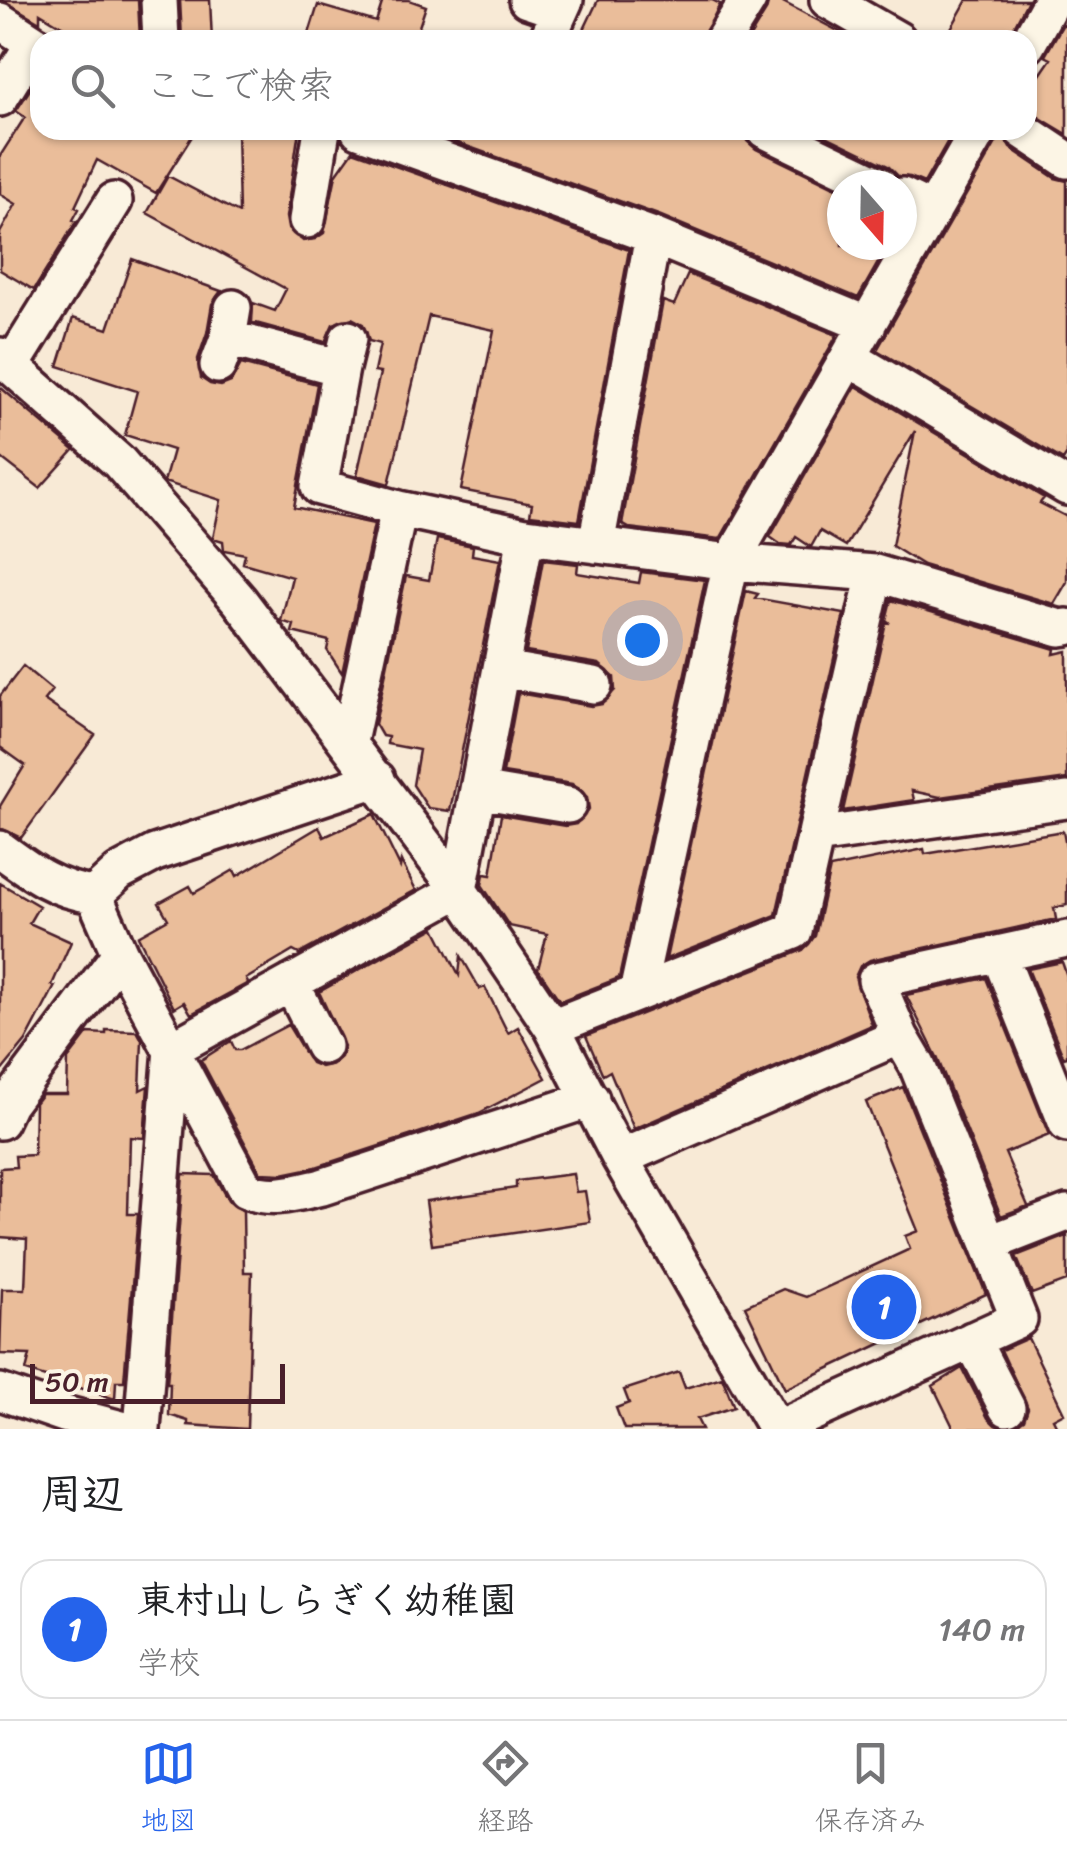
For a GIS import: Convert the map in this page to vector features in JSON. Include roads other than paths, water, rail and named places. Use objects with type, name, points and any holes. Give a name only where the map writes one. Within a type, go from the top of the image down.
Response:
[{"type":"street","points":[[159,0],[160,30]]},
{"type":"street","points":[[729,30],[748,0]]},
{"type":"street","points":[[828,0],[880,30]]},
{"type":"street","points":[[1035,30],[1052,0]]},
{"type":"street","points":[[0,21],[30,40]]},
{"type":"street","points":[[0,98],[30,55]]},
{"type":"street","points":[[307,220],[320,140]]},
{"type":"street","points":[[387,140],[653,236],[868,325]]},
{"type":"street","points":[[786,140],[848,170]]},
{"type":"street","points":[[917,203],[970,140]]},
{"type":"street","points":[[1037,140],[1067,160]]},
{"type":"street","points":[[114,201],[6,361],[119,462],[238,600],[350,742],[459,890],[552,1027],[770,1427],[1019,1318],[917,1065],[876,980],[1067,939]]},
{"type":"street","points":[[596,546],[653,236]]},
{"type":"street","points":[[637,993],[731,562],[868,325],[894,260]]},
{"type":"street","points":[[226,337],[345,354],[318,487],[526,536],[731,562],[875,573],[1060,628],[1067,626]]},
{"type":"street","points":[[850,358],[1067,487]]},
{"type":"street","points":[[350,742],[399,508]]},
{"type":"street","points":[[459,890],[526,536]]},
{"type":"street","points":[[552,1027],[794,931],[875,573]]},
{"type":"street","points":[[502,669],[594,684]]},
{"type":"street","points":[[0,848],[42,880],[70,892],[94,895],[119,872],[155,853],[376,779]]},
{"type":"street","points":[[478,790],[568,805]]},
{"type":"street","points":[[816,836],[1067,800]]},
{"type":"street","points":[[172,1049],[459,890]]},
{"type":"street","points":[[94,895],[120,954],[246,1190],[261,1196],[282,1196],[322,1187],[591,1098]]},
{"type":"street","points":[[3,1107],[120,954]]},
{"type":"street","points":[[999,954],[1057,1071],[1067,1124]]},
{"type":"street","points":[[292,983],[323,1046]]},
{"type":"street","points":[[620,1158],[900,1036]]},
{"type":"street","points":[[142,1429],[172,1049]]},
{"type":"street","points":[[990,1244],[1067,1213]]},
{"type":"street","points":[[972,1340],[1007,1408]]},
{"type":"street","points":[[0,1392],[120,1429]]},
{"type":"place","name":"東村山しらぎく幼稚園","points":[[884,1307]]}]
